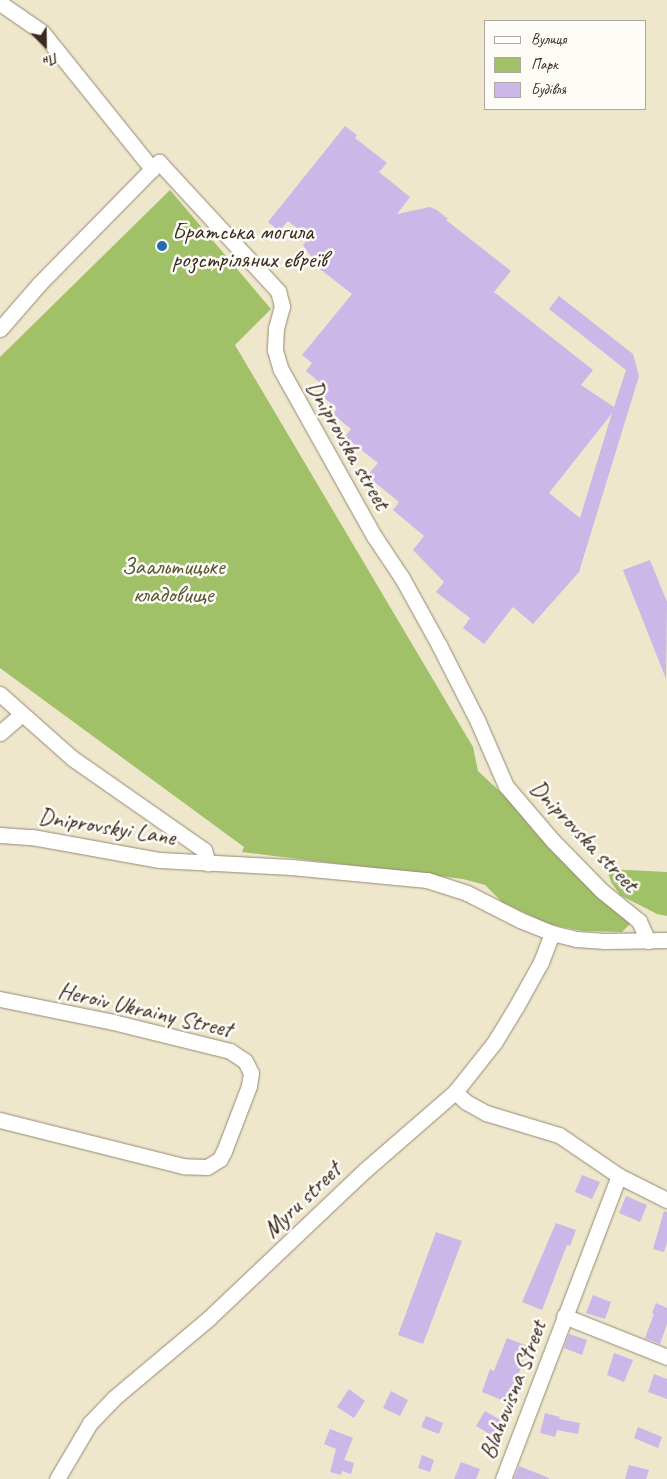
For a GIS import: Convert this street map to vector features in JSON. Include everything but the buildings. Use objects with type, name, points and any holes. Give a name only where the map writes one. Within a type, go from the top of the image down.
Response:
[{"type":"street","points":[[0,3],[42,32],[152,169],[40,283],[0,329]]},
{"type":"street","name":"Dniprovska street","points":[[152,169],[159,162],[278,292],[282,306],[275,340],[280,368],[374,536],[402,578],[431,630],[471,707],[506,786],[553,842],[602,891],[639,921],[648,941]]},
{"type":"street","points":[[0,694],[84,767],[202,848],[207,856],[208,863],[291,867],[427,880],[467,893],[520,920],[552,933],[605,941],[667,940]]},
{"type":"street","points":[[0,733],[22,714]]},
{"type":"street","name":"Dniprovskyi Lane","points":[[0,834],[160,860],[208,863]]},
{"type":"street","name":"Myru street","points":[[57,1479],[87,1428],[114,1398],[214,1314],[364,1171],[455,1092],[494,1043],[516,1007],[541,962],[552,933]]},
{"type":"street","name":"Heroiv Ukrainy Street","points":[[0,999],[113,1022],[230,1052],[245,1060],[251,1073],[249,1086],[224,1152],[212,1165],[202,1168],[156,1160],[0,1120]]},
{"type":"street","points":[[455,1092],[466,1102],[486,1113],[559,1135],[619,1176],[667,1200]]},
{"type":"street","name":"Blahovisna Street","points":[[503,1479],[619,1176]]},
{"type":"street","name":"Blahovisna Street","points":[[564,1316],[667,1357]]},
{"type":"green space","name":"Заальтицьке кладовище","points":[[170,190],[271,309],[235,345],[473,747],[478,771],[509,800],[538,836],[632,922],[622,932],[582,931],[548,924],[502,902],[485,885],[463,879],[242,852],[244,847],[0,668],[0,357]]},
{"type":"green space","points":[[607,869],[667,872],[667,916],[657,914],[620,895],[611,882]]},
{"type":"place","name":"Братська могила розстріляних євреїв","points":[[162,246]]}]
